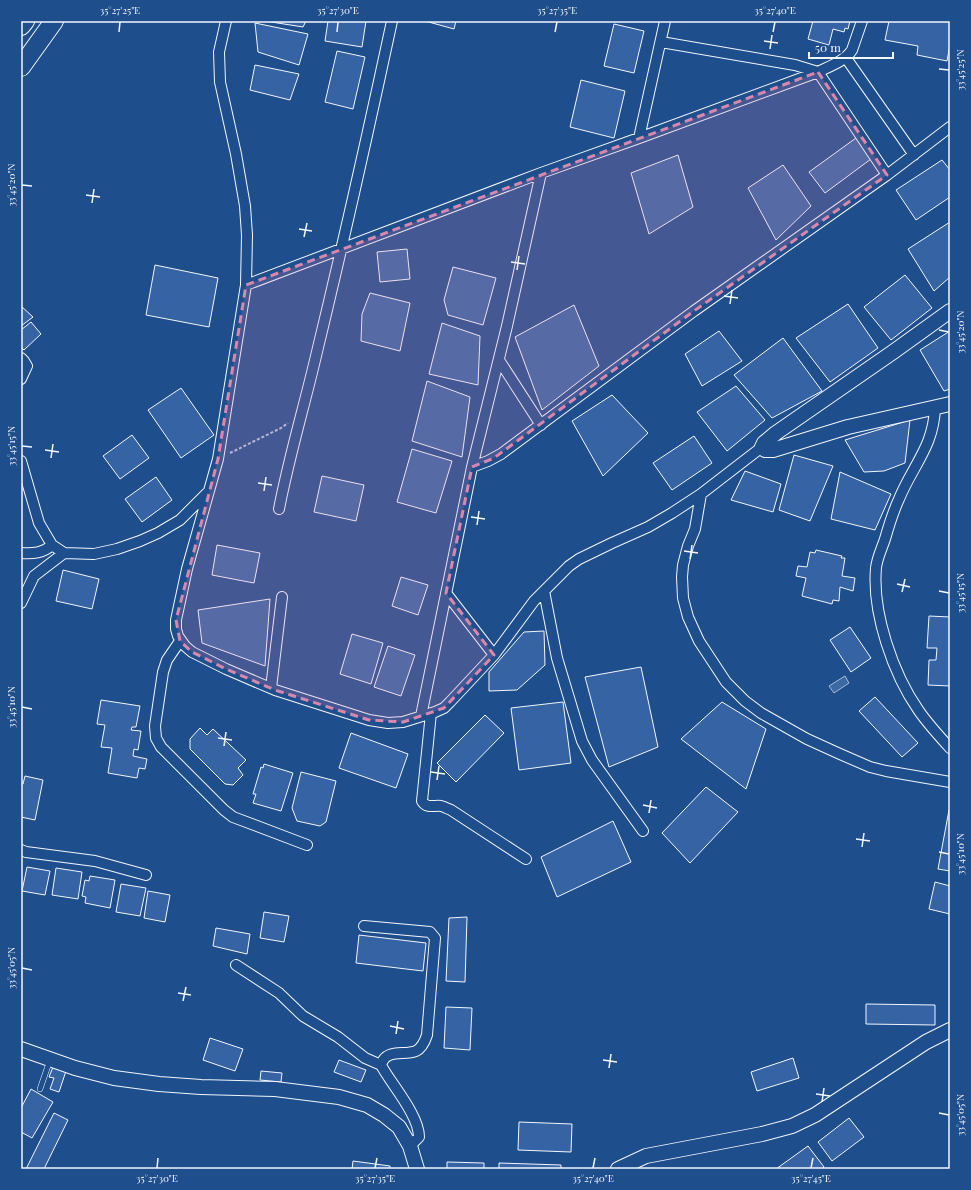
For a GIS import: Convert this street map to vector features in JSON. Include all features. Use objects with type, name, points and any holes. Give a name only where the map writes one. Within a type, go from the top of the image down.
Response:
[{"type":"highway","points":[[21,26],[25,21]]},
{"type":"highway","points":[[21,67],[54,21]]},
{"type":"street","points":[[226,21],[219,52],[220,82],[236,154],[245,206],[247,242],[246,285],[218,459],[187,569],[176,620],[176,629],[180,641],[192,652],[226,669],[271,688],[312,703],[369,720],[388,723],[411,720],[444,708],[494,655],[527,610],[544,591],[564,571],[579,559],[648,527],[701,494],[762,447],[765,441],[950,311]]},
{"type":"street","points":[[279,509],[293,444],[342,248],[392,21]]},
{"type":"street","points":[[639,138],[666,21]]},
{"type":"street","points":[[246,285],[540,173],[818,72],[846,58],[852,50],[862,21]]},
{"type":"street","points":[[661,42],[795,65],[818,72],[887,175]]},
{"type":"street","points":[[846,58],[914,155]]},
{"type":"street","points":[[472,466],[488,461],[501,454],[694,311],[887,175],[950,127]]},
{"type":"street","points":[[526,859],[451,810],[441,806],[430,806],[424,804],[422,801],[426,714],[446,593],[472,466],[499,360],[540,173]]},
{"type":"street","points":[[21,358],[27,366],[21,379]]},
{"type":"street","points":[[499,360],[541,425]]},
{"type":"street","points":[[762,447],[767,450],[778,448],[848,427],[950,404]]},
{"type":"street","points":[[935,407],[933,429],[928,444],[899,499],[876,566],[876,581],[878,607],[886,639],[897,670],[911,699],[919,711],[950,748]]},
{"type":"street","points":[[21,461],[39,522],[52,545],[64,553],[94,554],[117,549],[140,541],[158,533],[180,520],[208,491]]},
{"type":"street","points":[[701,494],[696,524],[683,565],[683,598],[688,617],[699,641],[714,666],[726,682],[745,701],[760,713],[840,754],[870,767],[950,782]]},
{"type":"street","points":[[21,554],[41,552],[48,549],[52,545]]},
{"type":"street","points":[[21,603],[34,576],[64,553]]},
{"type":"street","points":[[544,591],[557,658],[582,741],[592,760],[643,831]]},
{"type":"street","points":[[446,593],[494,655]]},
{"type":"street","points":[[271,688],[282,597]]},
{"type":"street","points":[[180,641],[167,660],[163,672],[155,726],[156,738],[161,746],[224,810],[233,817],[307,845]]},
{"type":"street","points":[[21,850],[26,852],[95,861],[146,875]]},
{"type":"street","points":[[364,926],[430,932],[435,938],[427,1035],[424,1042],[416,1051],[386,1056],[382,1060],[381,1065]]},
{"type":"street","points":[[236,965],[279,993],[303,1016],[338,1037],[365,1058],[381,1065],[414,1118],[419,1132],[419,1137],[410,1146]]},
{"type":"street","points":[[618,1169],[646,1156],[762,1134],[792,1126],[815,1115],[926,1042],[950,1030]]},
{"type":"street","points":[[21,1049],[75,1068],[114,1078],[159,1084],[201,1087],[275,1088],[340,1097],[367,1105],[384,1115],[399,1127],[410,1146],[417,1169]]},
{"type":"lane","points":[[40,1089],[51,1059]]},
{"type":"path","points":[[218,459],[281,428],[294,418],[303,408]]},
{"type":"highlighted area","points":[[818,72],[887,175],[694,311],[494,458],[472,467],[446,593],[494,655],[444,708],[403,722],[369,720],[275,690],[226,669],[192,652],[180,641],[176,620],[218,459],[246,285]]},
{"type":"water","points":[[845,676],[849,683],[834,693],[829,686]]},
{"type":"building","points":[[265,21],[306,21],[303,27]]},
{"type":"building","points":[[328,21],[366,21],[362,47],[325,41]]},
{"type":"building","points":[[425,21],[456,21],[454,29]]},
{"type":"building","points":[[813,21],[850,21],[848,29],[845,28],[844,32],[833,29],[829,45],[808,39]]},
{"type":"building","points":[[889,21],[950,21],[950,45],[947,61],[917,55],[918,46],[885,40]]},
{"type":"building","points":[[255,23],[308,34],[299,65],[258,52]]},
{"type":"building","points":[[614,24],[644,31],[634,73],[604,66]]},
{"type":"building","points":[[337,51],[365,57],[353,109],[325,102]]},
{"type":"building","points":[[255,65],[299,74],[290,100],[250,90]]},
{"type":"building","points":[[581,80],[625,91],[614,138],[570,127]]},
{"type":"building","points":[[856,138],[871,159],[825,193],[809,172]]},
{"type":"building","points":[[678,155],[693,207],[649,234],[631,173]]},
{"type":"building","points":[[942,160],[950,170],[950,197],[916,220],[896,190]]},
{"type":"building","points":[[783,165],[811,206],[776,240],[748,188]]},
{"type":"building","points":[[950,222],[950,277],[934,291],[908,249]]},
{"type":"building","points":[[407,249],[410,279],[380,282],[377,252]]},
{"type":"building","points":[[155,265],[218,278],[209,327],[146,315]]},
{"type":"building","points":[[453,267],[496,278],[483,325],[448,315],[444,300]]},
{"type":"building","points":[[905,275],[932,308],[891,340],[864,307]]},
{"type":"building","points":[[370,293],[410,303],[400,351],[361,341],[362,314]]},
{"type":"building","points":[[848,304],[878,348],[830,382],[796,338]]},
{"type":"building","points":[[574,305],[599,366],[542,410],[515,337]]},
{"type":"building","points":[[21,306],[33,317],[21,326]]},
{"type":"building","points":[[31,322],[41,334],[24,350],[21,347],[21,330]]},
{"type":"building","points":[[442,323],[480,336],[478,385],[429,374]]},
{"type":"building","points":[[719,331],[742,361],[702,386],[685,354]]},
{"type":"building","points":[[950,331],[950,389],[944,391],[920,350]]},
{"type":"building","points":[[783,338],[822,391],[772,418],[734,375]]},
{"type":"building","points":[[427,381],[470,397],[462,457],[412,441]]},
{"type":"building","points":[[736,386],[765,420],[727,451],[697,412]]},
{"type":"building","points":[[181,388],[214,435],[181,458],[148,410]]},
{"type":"building","points":[[612,395],[648,433],[603,476],[572,421]]},
{"type":"building","points":[[910,420],[905,463],[884,471],[864,472],[845,440]]},
{"type":"building","points":[[132,435],[149,458],[120,479],[103,456]]},
{"type":"building","points":[[694,436],[712,463],[672,490],[653,463]]},
{"type":"building","points":[[412,449],[452,461],[436,513],[397,502]]},
{"type":"building","points":[[794,455],[833,466],[810,521],[779,510]]},
{"type":"building","points":[[745,471],[781,484],[773,512],[731,500]]},
{"type":"building","points":[[840,472],[891,494],[875,530],[831,519]]},
{"type":"building","points":[[322,476],[364,485],[356,521],[314,512]]},
{"type":"building","points":[[156,477],[172,500],[142,522],[125,499]]},
{"type":"building","points":[[217,545],[260,553],[254,583],[212,575]]},
{"type":"building","points":[[816,550],[845,558],[842,576],[855,578],[853,591],[840,587],[839,601],[833,600],[832,604],[802,596],[806,578],[796,576],[798,566],[807,567],[810,552],[815,553]]},
{"type":"building","points":[[63,570],[99,579],[92,609],[56,601]]},
{"type":"building","points":[[401,577],[428,585],[418,615],[392,606]]},
{"type":"building","points":[[270,599],[265,666],[202,643],[198,610]]},
{"type":"building","points":[[929,616],[950,617],[950,686],[928,685],[929,660],[936,660],[937,648],[927,648]]},
{"type":"building","points":[[850,627],[871,658],[851,672],[830,640]]},
{"type":"building","points":[[544,631],[545,665],[517,690],[489,691],[489,672],[524,632]]},
{"type":"building","points":[[352,634],[383,643],[371,684],[340,674]]},
{"type":"building","points":[[388,646],[415,655],[401,696],[374,687]]},
{"type":"building","points":[[641,667],[658,747],[609,767],[585,677]]},
{"type":"building","points":[[875,697],[918,743],[902,757],[859,711]]},
{"type":"building","points":[[101,700],[140,706],[136,727],[132,727],[131,730],[141,731],[138,750],[134,749],[133,756],[147,759],[145,769],[139,768],[137,778],[108,773],[112,748],[101,747],[105,725],[97,724]]},
{"type":"building","points":[[563,702],[571,763],[519,770],[511,708]]},
{"type":"building","points":[[722,702],[766,729],[746,789],[681,739]]},
{"type":"building","points":[[485,715],[504,733],[456,782],[437,763]]},
{"type":"building","points":[[200,728],[207,735],[213,729],[246,760],[238,768],[243,775],[233,785],[225,784],[190,749],[190,739]]},
{"type":"building","points":[[351,733],[408,754],[396,788],[339,768]]},
{"type":"building","points":[[264,764],[293,773],[281,811],[253,803],[256,794],[253,794],[261,767],[263,768]]},
{"type":"building","points":[[301,772],[336,781],[326,822],[320,826],[297,821],[292,808]]},
{"type":"building","points":[[25,776],[43,780],[35,820],[21,817],[21,784],[23,784]]},
{"type":"building","points":[[706,787],[738,812],[690,863],[662,833]]},
{"type":"building","points":[[950,810],[950,871],[938,869]]},
{"type":"building","points":[[613,821],[631,862],[557,897],[541,857]]},
{"type":"building","points":[[27,867],[50,871],[45,895],[22,891]]},
{"type":"building","points":[[56,868],[82,872],[78,899],[52,895]]},
{"type":"building","points":[[90,876],[115,880],[110,908],[85,903],[86,897],[82,896],[85,880],[89,881]]},
{"type":"building","points":[[935,882],[950,886],[950,914],[929,909]]},
{"type":"building","points":[[121,884],[146,888],[140,916],[116,912]]},
{"type":"building","points":[[148,891],[170,895],[165,922],[144,918]]},
{"type":"building","points":[[264,912],[289,916],[284,942],[260,938]]},
{"type":"building","points":[[467,917],[465,982],[446,981],[449,918]]},
{"type":"building","points":[[216,928],[250,934],[247,954],[213,946]]},
{"type":"building","points":[[359,935],[426,943],[423,971],[356,963]]},
{"type":"building","points":[[866,1004],[935,1005],[935,1025],[866,1024]]},
{"type":"building","points":[[446,1007],[472,1008],[470,1050],[444,1048]]},
{"type":"building","points":[[210,1038],[243,1049],[235,1071],[203,1060]]},
{"type":"building","points":[[793,1058],[799,1078],[757,1091],[751,1072]]},
{"type":"building","points":[[339,1060],[366,1070],[361,1082],[334,1072]]},
{"type":"building","points":[[53,1067],[66,1071],[59,1092],[50,1089],[54,1078],[49,1077]]},
{"type":"building","points":[[261,1071],[282,1073],[281,1082],[260,1080]]},
{"type":"building","points":[[31,1089],[53,1102],[32,1138],[21,1132],[21,1108]]},
{"type":"building","points":[[54,1113],[68,1120],[44,1169],[26,1169]]},
{"type":"building","points":[[849,1118],[864,1137],[832,1161],[818,1142]]},
{"type":"building","points":[[519,1122],[572,1124],[571,1152],[518,1150]]},
{"type":"building","points":[[808,1146],[824,1167],[822,1169],[776,1169]]},
{"type":"building","points":[[353,1161],[390,1166],[390,1169],[352,1169]]},
{"type":"building","points":[[447,1162],[484,1163],[484,1169],[447,1169]]},
{"type":"building","points":[[499,1163],[561,1165],[561,1169],[499,1169]]}]
